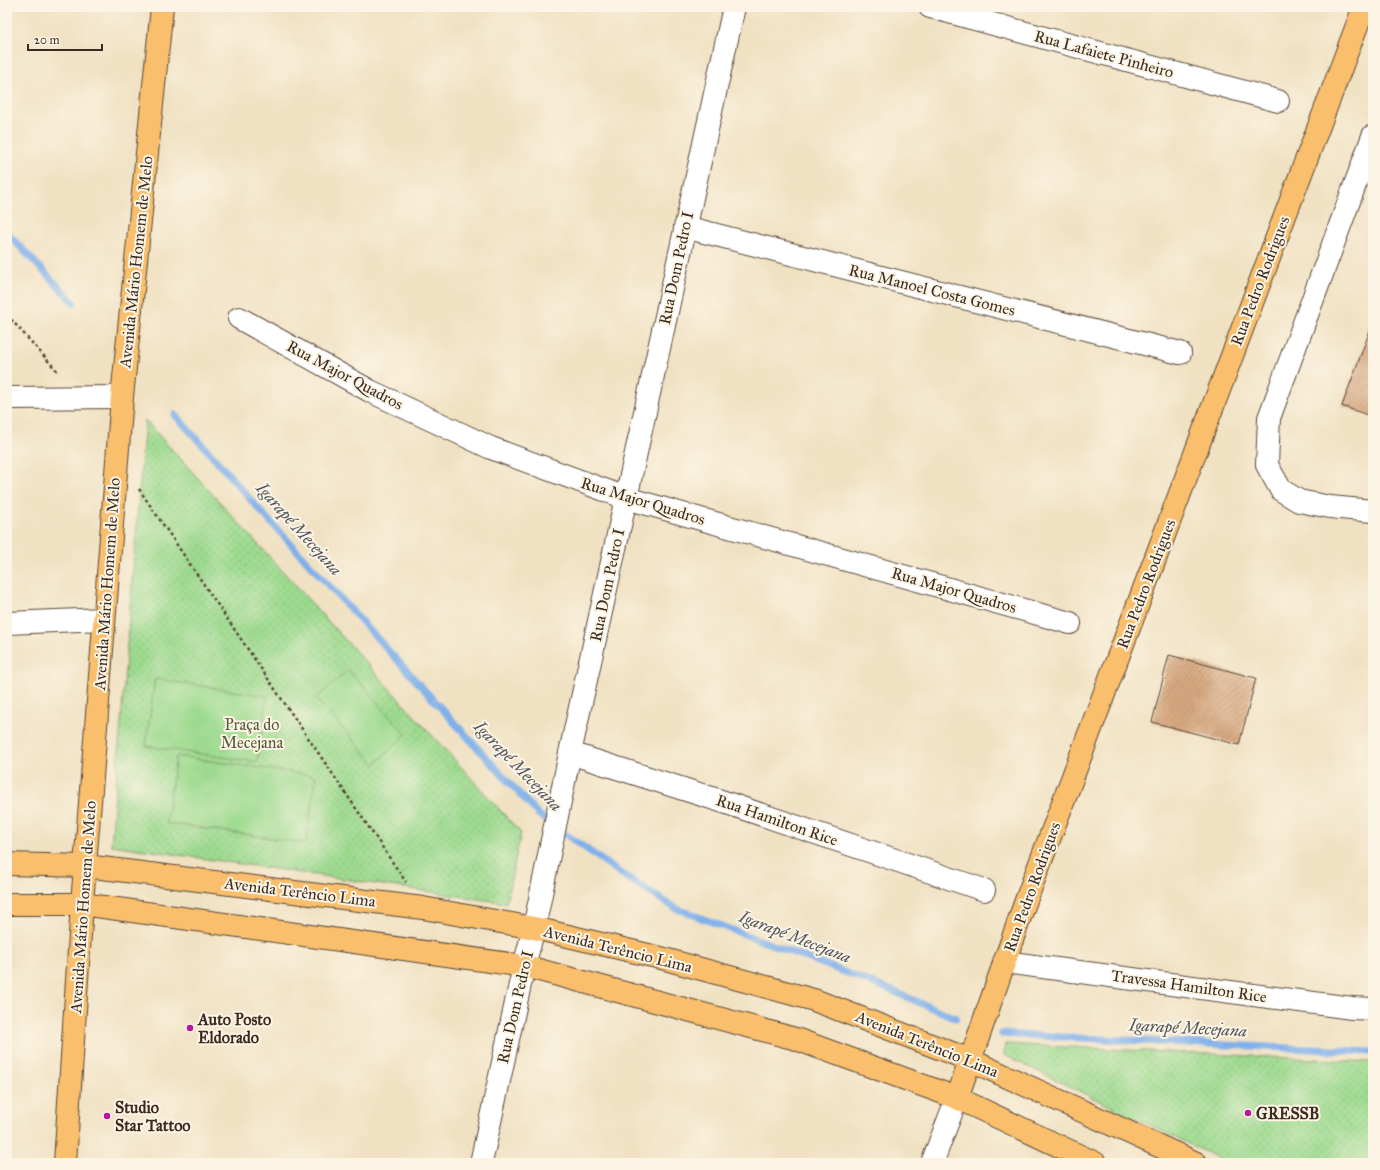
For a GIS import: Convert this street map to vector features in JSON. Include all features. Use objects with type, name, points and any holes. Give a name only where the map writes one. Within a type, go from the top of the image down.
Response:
[{"type":"main road","name":"Avenida Mário Homem de Melo","points":[[65,1163],[82,904],[122,397],[162,7]]},
{"type":"main road","name":"Rua Pedro Rodrigues","points":[[957,1098],[1030,888],[1364,7]]},
{"type":"main road","name":"Avenida Terêncio Lima","points":[[7,864],[86,866],[423,908],[534,928],[661,958],[814,1000],[972,1055],[1196,1163]]},
{"type":"main road","points":[[7,904],[82,904],[524,966],[796,1039],[957,1098],[1095,1163]]},
{"type":"street","name":"Rua Dom Pedro I","points":[[481,1163],[524,966],[534,928],[570,753],[734,7]]},
{"type":"street","name":"Rua Lafaiete Pinheiro","points":[[930,7],[1278,102]]},
{"type":"street","points":[[1373,136],[1269,418],[1267,466],[1281,490],[1299,501],[1330,507],[1373,511]]},
{"type":"street","name":"Rua Manoel Costa Gomes","points":[[685,228],[1180,353]]},
{"type":"street","name":"Rua Major Quadros","points":[[239,318],[370,391],[484,444],[626,498],[1070,623]]},
{"type":"street","points":[[7,398],[79,396],[122,397]]},
{"type":"street","points":[[7,623],[104,619]]},
{"type":"street","name":"Rua Hamilton Rice","points":[[570,753],[721,801],[984,890]]},
{"type":"street","name":"Travessa Hamilton Rice","points":[[1002,969],[1373,1009]]},
{"type":"street","name":"Rua Pedro Rodrigues","points":[[932,1163],[957,1098]]},
{"type":"path","points":[[7,315],[79,396]]},
{"type":"path","points":[[139,489],[423,908]]},
{"type":"green space","name":"Praça do Mecejana","points":[[145,420],[521,833],[506,903],[111,845]]},
{"type":"green space","points":[[348,670],[406,734],[375,764],[316,699]]},
{"type":"green space","points":[[155,679],[267,696],[257,762],[146,746]]},
{"type":"green space","points":[[176,756],[316,776],[306,843],[166,823]]},
{"type":"green space","name":"GRESSB","points":[[1005,1044],[1373,1062],[1373,1163],[1228,1163],[1004,1055]]},
{"type":"building","points":[[1373,322],[1373,417],[1342,406]]},
{"type":"building","points":[[1169,655],[1256,678],[1239,745],[1152,722]]},
{"type":"waterway","name":"Igarapé Mecejana","points":[[7,233],[74,303]]},
{"type":"waterway","name":"Igarapé Mecejana","points":[[175,415],[257,507],[539,815],[620,873],[675,908],[878,985],[956,1018]]},
{"type":"waterway","name":"Igarapé Mecejana","points":[[1002,1034],[1373,1052]]},
{"type":"place","name":"Auto Posto Eldorado","points":[[190,1028]]},
{"type":"place","name":"GRESSB","points":[[1248,1113]]},
{"type":"place","name":"Studio Star Tattoo","points":[[107,1116]]}]
